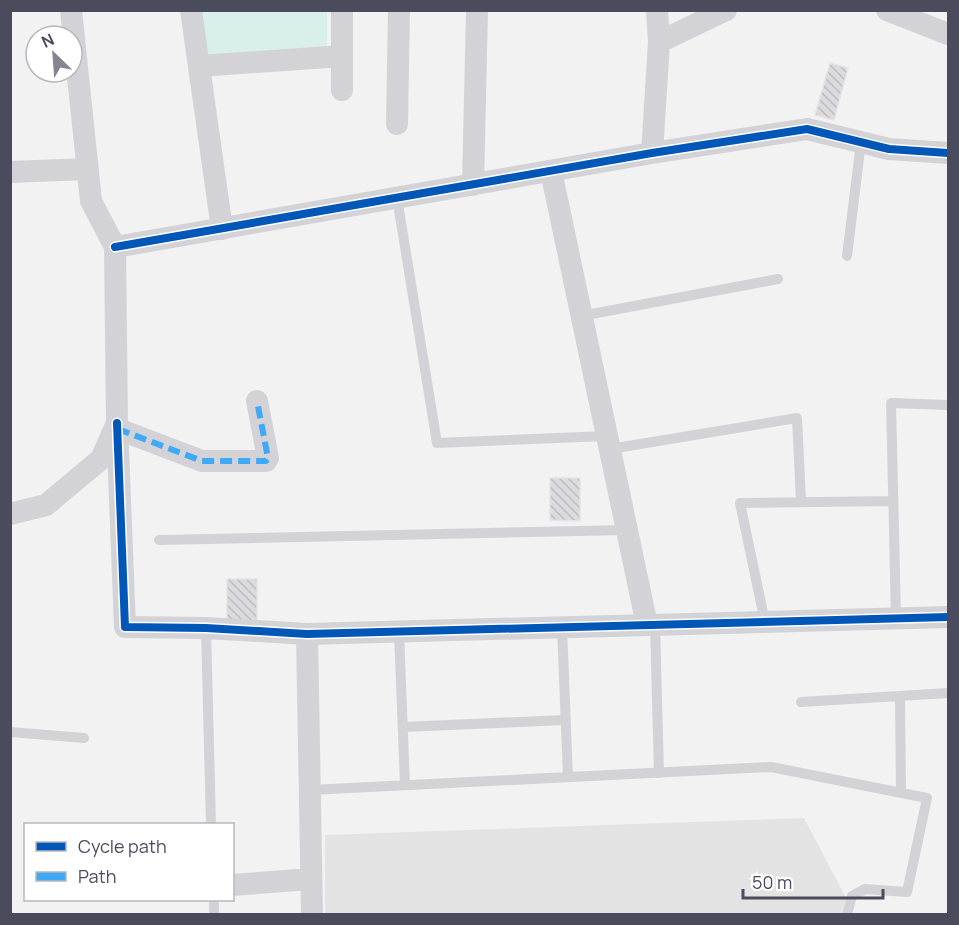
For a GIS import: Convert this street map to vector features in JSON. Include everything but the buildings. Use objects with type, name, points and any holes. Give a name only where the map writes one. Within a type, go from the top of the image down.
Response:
[{"type":"street","points":[[71,10],[91,201],[115,247],[125,627],[206,628],[307,634],[948,617]]},
{"type":"street","points":[[191,10],[222,229]]},
{"type":"street","points":[[342,10],[342,90]]},
{"type":"street","points":[[397,124],[399,10]]},
{"type":"street","points":[[473,185],[477,10]]},
{"type":"street","points":[[652,153],[659,42],[657,10]]},
{"type":"street","points":[[659,42],[726,10]]},
{"type":"street","points":[[898,13],[948,34]]},
{"type":"street","points":[[199,66],[342,56]]},
{"type":"street","points":[[115,247],[652,153],[807,129],[889,149],[948,153]]},
{"type":"street","points":[[10,172],[88,169]]},
{"type":"street","points":[[551,171],[627,530],[651,625]]},
{"type":"street","points":[[118,426],[202,461],[266,461],[268,458],[257,401]]},
{"type":"street","points":[[10,513],[46,505],[101,459],[118,426]]},
{"type":"street","points":[[307,634],[312,915]]},
{"type":"street","points":[[234,885],[311,879]]},
{"type":"lane","points":[[847,256],[861,142]]},
{"type":"lane","points":[[397,198],[438,443],[608,442],[797,418],[801,502]]},
{"type":"lane","points":[[582,315],[778,279]]},
{"type":"lane","points":[[896,618],[891,403],[948,405]]},
{"type":"lane","points":[[765,622],[740,503],[892,501]]},
{"type":"lane","points":[[159,540],[627,530]]},
{"type":"lane","points":[[651,625],[660,772]]},
{"type":"lane","points":[[562,627],[568,777]]},
{"type":"lane","points":[[206,628],[212,823]]},
{"type":"lane","points":[[399,632],[405,785]]},
{"type":"lane","points":[[801,702],[948,693]]},
{"type":"lane","points":[[900,696],[901,793]]},
{"type":"lane","points":[[403,727],[566,720]]},
{"type":"lane","points":[[10,732],[84,738]]},
{"type":"lane","points":[[310,790],[771,767],[927,798],[907,892],[865,889],[852,896],[847,915]]},
{"type":"shaded area","points":[[202,11],[327,11],[327,46],[207,55]]},
{"type":"shaded area","points":[[804,818],[846,898],[841,914],[325,914],[325,835]]},
{"type":"marked path","points":[[118,429],[202,461],[266,461],[268,458],[257,401]]},
{"type":"cycle path","points":[[115,247],[652,153],[807,129],[889,149],[948,153]]},
{"type":"cycle path","points":[[117,423],[125,627],[206,628],[307,634],[948,617]]}]
